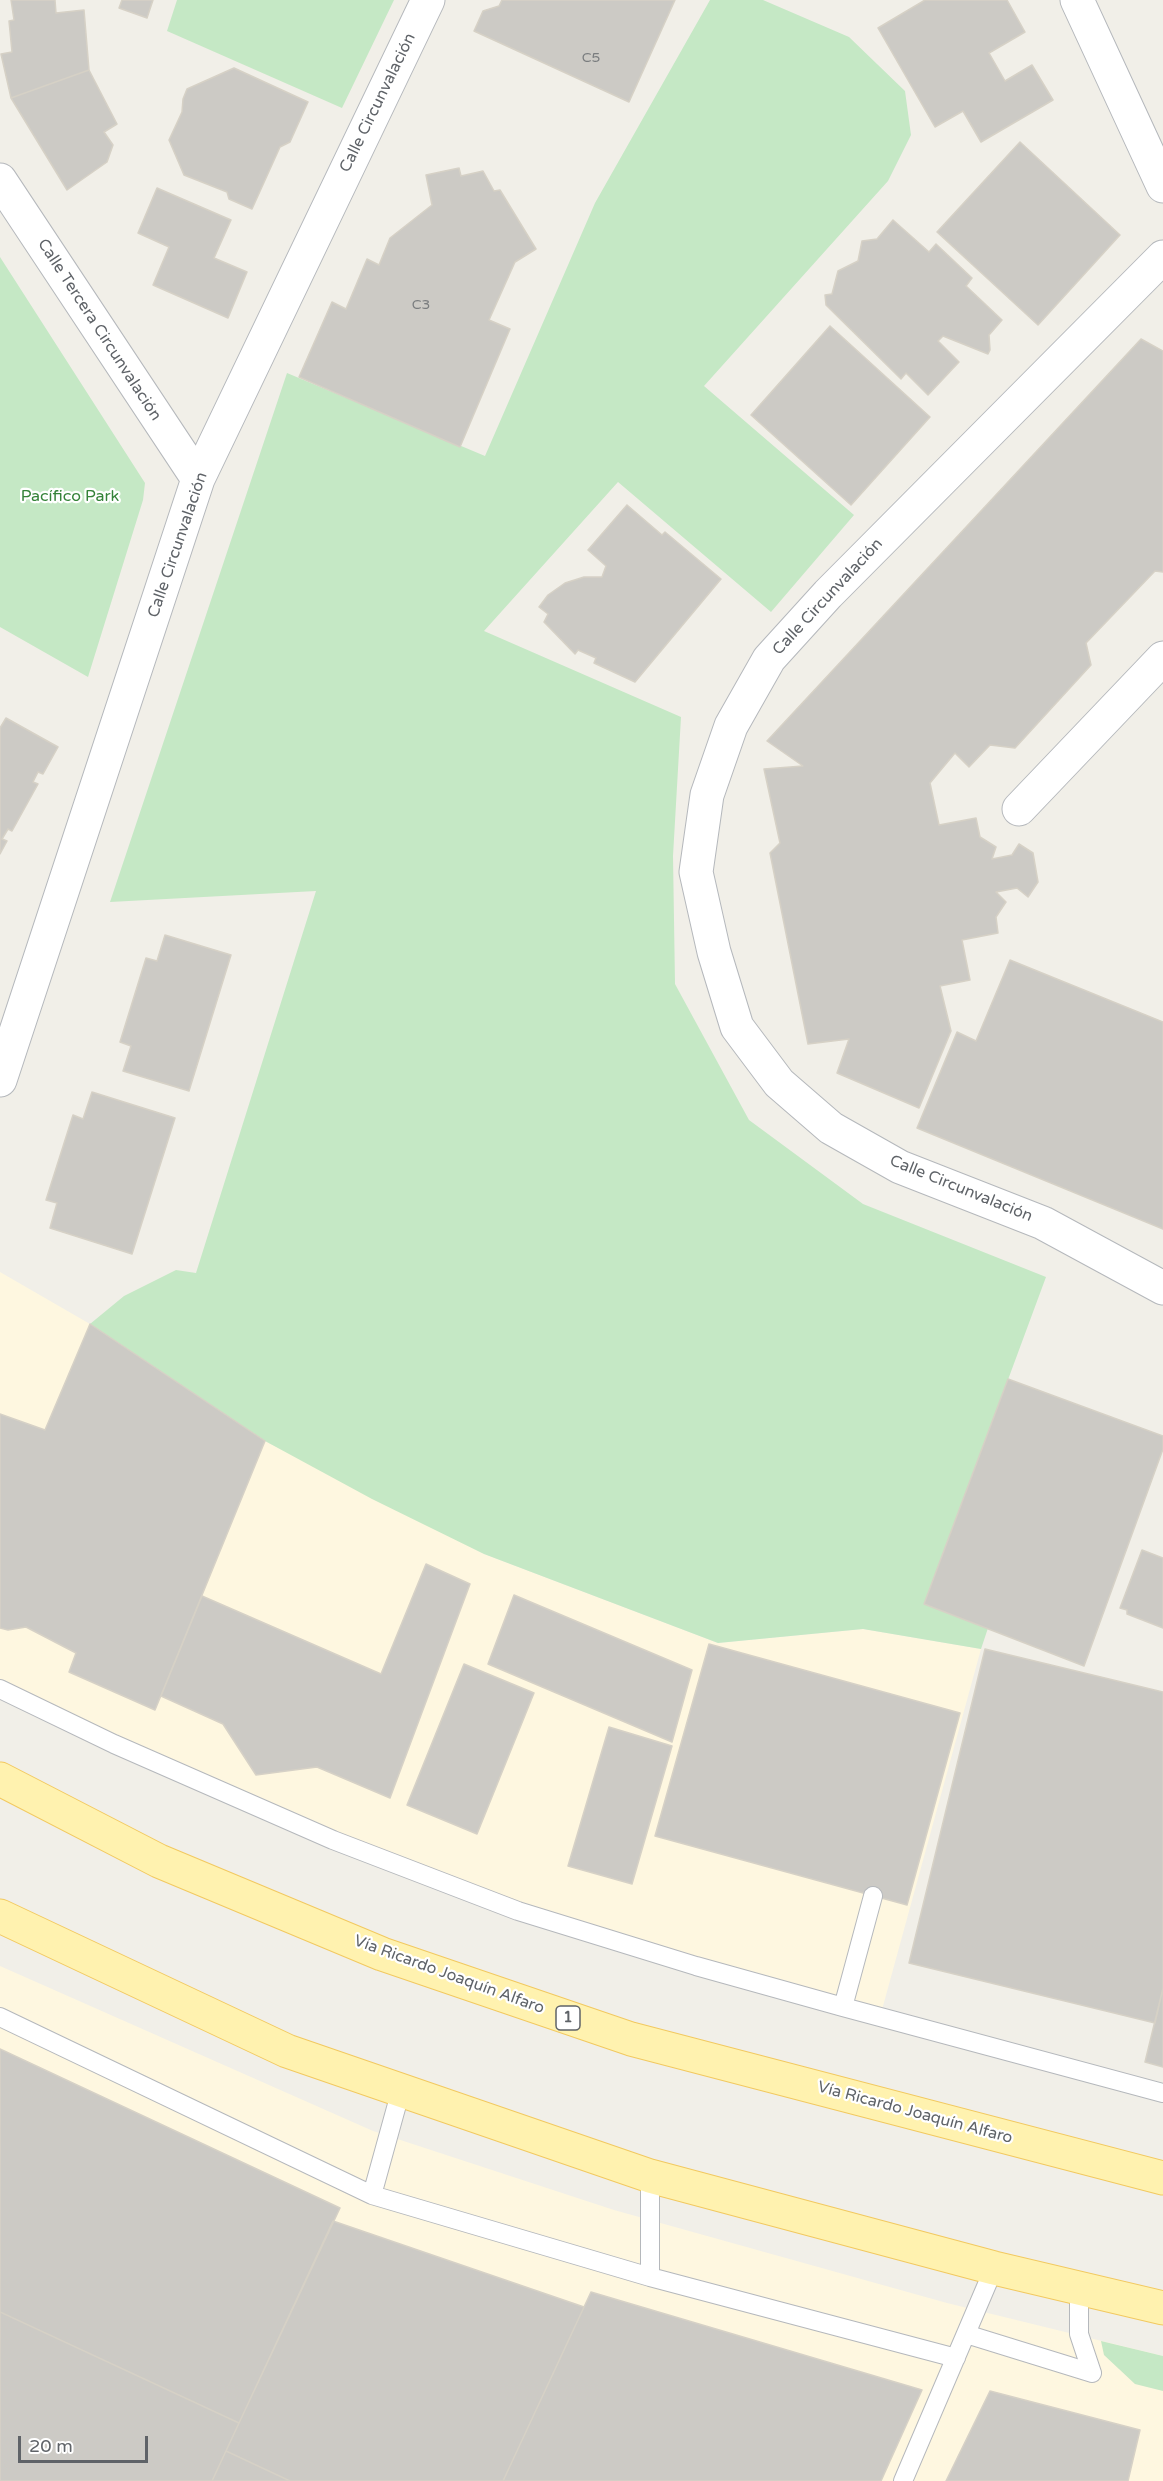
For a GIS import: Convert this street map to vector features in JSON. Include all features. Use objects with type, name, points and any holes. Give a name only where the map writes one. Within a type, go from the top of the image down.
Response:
[{"type":"main road","name":"Vía Ricardo Joaquín Alfaro","points":[[0,1779],[159,1862],[382,1954],[631,2040],[1163,2178]]},
{"type":"main road","points":[[0,1916],[287,2051],[650,2176],[994,2268],[1163,2308]]},
{"type":"street","name":"Calle Circunvalación","points":[[0,1080],[198,479],[428,0]]},
{"type":"street","points":[[1077,0],[1163,186]]},
{"type":"street","name":"Calle Tercera Circunvalación","points":[[0,180],[198,479]]},
{"type":"street","name":"Calle Circunvalación","points":[[1163,257],[828,594],[769,659],[731,726],[707,795],[696,872],[714,952],[737,1027],[779,1083],[831,1128],[900,1167],[1043,1223],[1163,1288]]},
{"type":"street","points":[[1019,809],[1163,658]]},
{"type":"lane","points":[[0,1689],[114,1744],[333,1840],[518,1911],[696,1966],[1163,2092]]},
{"type":"lane","points":[[843,2007],[873,1896]]},
{"type":"lane","points":[[0,2017],[372,2195],[650,2277],[956,2358]]},
{"type":"lane","points":[[372,2195],[401,2090]]},
{"type":"lane","points":[[650,2176],[650,2277]]},
{"type":"lane","points":[[903,2481],[994,2268]]},
{"type":"lane","points":[[966,2334],[1092,2373],[1079,2334],[1079,2287]]},
{"type":"shaded area","points":[[0,1272],[90,1324],[265,1441],[484,1554],[718,1643],[863,1629],[981,1649],[880,2017],[518,1911],[0,1688]]},
{"type":"shaded area","points":[[0,1966],[373,2131],[614,2210],[947,2303],[1163,2356],[1163,2481],[290,2481],[239,2423],[0,2312]]},
{"type":"green space","points":[[177,0],[394,0],[342,108],[167,31]]},
{"type":"green space","points":[[710,0],[763,0],[849,37],[905,91],[911,135],[888,181],[704,386],[854,515],[771,612],[618,482],[484,631],[681,717],[673,856],[675,984],[749,1120],[863,1204],[1046,1277],[925,1604],[988,1628],[981,1649],[863,1629],[718,1643],[484,1554],[372,1499],[265,1441],[90,1324],[124,1296],[176,1270],[196,1273],[316,891],[110,902],[287,373],[485,456],[595,203]]},
{"type":"green space","name":"Pacífico Park","points":[[0,257],[145,483],[143,500],[88,677],[0,627]]},
{"type":"green space","points":[[1101,2341],[1163,2356],[1163,2391],[1135,2384],[1104,2355]]},
{"type":"building","points":[[11,0],[55,0],[56,13],[84,10],[89,70],[11,98],[1,54],[12,52],[9,21],[14,20]]},
{"type":"building","points":[[122,0],[153,0],[147,18],[119,8]]},
{"type":"building","points":[[502,0],[675,0],[629,102],[474,31],[483,11],[499,6]]},
{"type":"building","points":[[925,0],[1007,0],[1025,32],[989,53],[1005,81],[1032,65],[1053,100],[981,142],[963,111],[935,127],[878,28]]},
{"type":"building","points":[[234,68],[308,102],[290,142],[280,147],[252,209],[229,199],[227,192],[184,175],[169,140],[182,112],[187,89]]},
{"type":"building","points":[[89,70],[117,124],[104,132],[113,145],[107,162],[67,190],[11,98]]},
{"type":"building","points":[[1020,142],[1120,235],[1038,325],[937,232]]},
{"type":"building","points":[[459,168],[461,176],[483,171],[494,191],[500,190],[536,249],[515,262],[489,320],[510,329],[460,447],[299,377],[332,302],[346,309],[367,259],[379,265],[390,238],[432,205],[426,175]]},
{"type":"building","points":[[157,188],[231,220],[214,258],[247,272],[228,318],[153,285],[169,247],[138,233]]},
{"type":"building","points":[[893,220],[929,252],[936,244],[972,278],[966,286],[1002,320],[989,335],[988,354],[943,336],[938,341],[959,362],[928,395],[906,373],[901,379],[826,305],[825,295],[832,294],[838,271],[858,261],[862,241],[877,239]]},
{"type":"building","points":[[830,326],[930,417],[851,505],[751,415]]},
{"type":"building","points":[[1141,339],[1163,351],[1163,572],[1155,571],[1086,643],[1091,665],[1015,748],[990,745],[969,767],[955,753],[930,783],[939,825],[976,818],[980,837],[996,847],[992,859],[1012,855],[1019,844],[1033,853],[1038,882],[1028,897],[1017,888],[996,892],[1006,902],[996,917],[998,933],[962,940],[970,980],[940,986],[951,1031],[919,1108],[837,1073],[849,1039],[808,1044],[770,853],[780,843],[764,769],[803,766],[767,741]]},
{"type":"building","points":[[627,505],[662,535],[665,532],[721,579],[635,682],[594,663],[596,658],[578,650],[575,654],[544,622],[548,614],[539,607],[548,595],[565,583],[584,577],[602,577],[606,566],[588,550]]},
{"type":"building","points":[[6,718],[58,747],[43,774],[38,772],[33,782],[38,784],[12,831],[8,829],[2,839],[7,841],[0,854],[0,728]]},
{"type":"building","points":[[165,935],[231,955],[189,1091],[123,1071],[131,1046],[120,1042],[146,958],[157,961]]},
{"type":"building","points":[[1010,960],[1163,1022],[1163,1229],[917,1128],[957,1032],[976,1041]]},
{"type":"building","points":[[92,1092],[175,1118],[132,1254],[50,1228],[57,1203],[46,1200],[73,1115],[83,1119]]},
{"type":"building","points":[[90,1324],[265,1441],[155,1710],[69,1672],[76,1653],[26,1627],[8,1630],[0,1628],[0,1414],[45,1430]]},
{"type":"building","points":[[1008,1379],[1163,1436],[1163,1449],[1084,1666],[924,1604]]},
{"type":"building","points":[[1142,1550],[1163,1558],[1163,1628],[1127,1614],[1127,1610],[1120,1608]]},
{"type":"building","points":[[426,1564],[470,1584],[390,1798],[317,1767],[256,1775],[223,1724],[161,1696],[202,1596],[381,1674]]},
{"type":"building","points":[[514,1595],[692,1670],[672,1742],[488,1664]]},
{"type":"building","points":[[709,1644],[960,1713],[907,1905],[655,1836]]},
{"type":"building","points":[[985,1649],[1163,1692],[1163,1988],[1155,2023],[909,1963]]},
{"type":"building","points":[[464,1664],[534,1693],[477,1834],[407,1805]]},
{"type":"building","points":[[609,1727],[672,1746],[632,1884],[568,1866]]},
{"type":"building","points":[[1163,1988],[1163,2067],[1145,2062]]},
{"type":"building","points":[[0,2049],[340,2208],[239,2423],[0,2312]]},
{"type":"building","points":[[333,2221],[584,2307],[503,2481],[290,2481],[226,2451]]},
{"type":"building","points":[[591,2292],[922,2390],[881,2481],[503,2481]]},
{"type":"building","points":[[0,2312],[239,2423],[212,2481],[0,2481]]},
{"type":"building","points":[[990,2391],[1140,2430],[1128,2481],[946,2481]]},
{"type":"building","points":[[226,2451],[290,2481],[212,2481]]}]
